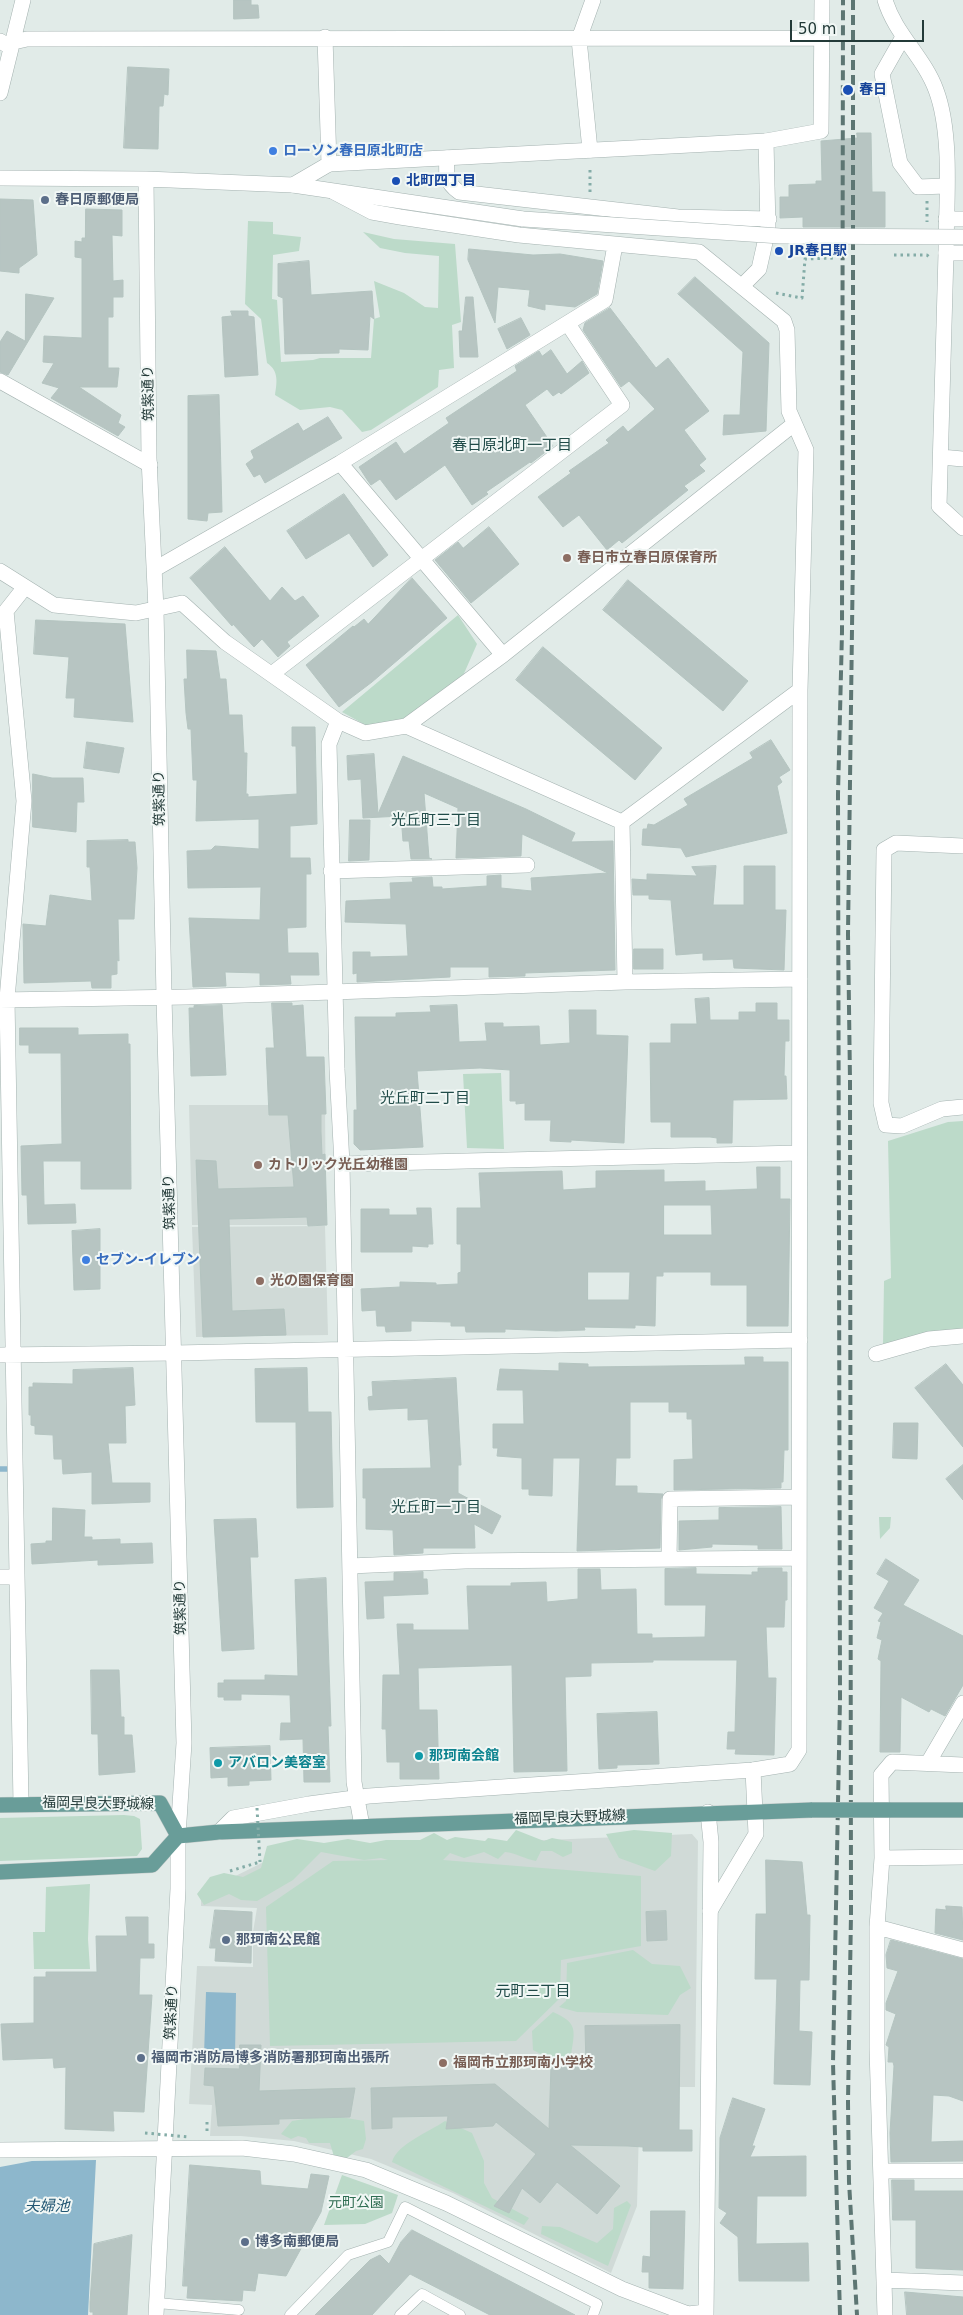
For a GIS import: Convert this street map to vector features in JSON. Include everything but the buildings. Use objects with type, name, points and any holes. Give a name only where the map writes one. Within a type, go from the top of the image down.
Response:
[{"type":"main road","name":"福岡早良大野城線","points":[[0,1805],[160,1803],[178,1836],[219,1832],[708,1812],[963,1810]]},
{"type":"main road","points":[[0,1872],[152,1866],[178,1836]]},
{"type":"street","points":[[0,93],[6,41],[23,0]]},
{"type":"street","points":[[590,150],[579,39],[593,0]]},
{"type":"street","points":[[293,184],[329,164],[766,141],[821,132],[822,0]]},
{"type":"street","points":[[885,0],[888,11],[903,38],[922,63],[936,90],[947,138],[946,274],[939,506],[963,528]]},
{"type":"street","points":[[6,41],[27,39],[325,37],[821,38]]},
{"type":"street","points":[[325,37],[329,164]]},
{"type":"street","points":[[903,38],[882,74],[900,163],[918,187],[946,186]]},
{"type":"street","points":[[742,286],[759,270],[769,219],[766,141]]},
{"type":"street","points":[[446,158],[445,176],[450,185],[459,192],[678,218],[769,219]]},
{"type":"street","points":[[0,178],[146,179],[293,184],[523,219],[780,236],[963,237]]},
{"type":"street","name":"筑紫通り","points":[[146,179],[150,465],[155,569],[164,997],[184,1743],[178,1836],[178,1889],[166,2147],[156,2309]]},
{"type":"street","points":[[219,1832],[234,1818],[309,1804],[379,1795],[753,1770],[790,1764],[798,1750],[800,690],[806,450],[789,411],[787,330],[784,321],[699,252],[519,235],[372,212],[326,188]]},
{"type":"street","points":[[675,250],[678,218]]},
{"type":"street","points":[[946,219],[963,219]]},
{"type":"street","points":[[155,569],[340,463],[605,300],[615,245]]},
{"type":"street","points":[[946,254],[963,253]]},
{"type":"street","points":[[273,674],[622,405],[568,324]]},
{"type":"street","points":[[0,381],[150,465]]},
{"type":"street","points":[[0,571],[54,605],[136,613],[182,603],[225,642],[338,721],[365,733],[406,726],[503,655],[794,424]]},
{"type":"street","points":[[941,457],[963,459]]},
{"type":"street","points":[[340,463],[503,655]]},
{"type":"street","points":[[21,1804],[17,1577],[6,1354],[3,1000],[24,801],[3,615],[25,587]]},
{"type":"street","points":[[622,822],[800,690]]},
{"type":"street","points":[[338,721],[329,744],[331,871],[342,1164],[354,1782],[362,1826]]},
{"type":"street","points":[[406,726],[622,822]]},
{"type":"street","points":[[622,822],[625,982]]},
{"type":"street","points":[[963,846],[896,843],[884,850],[881,1103],[886,1125],[902,1126],[942,1109],[963,1107]]},
{"type":"street","points":[[331,871],[527,865]]},
{"type":"street","points":[[3,1000],[336,992],[422,987],[800,979]]},
{"type":"street","points":[[342,1164],[799,1153]]},
{"type":"street","points":[[876,1354],[929,1339],[963,1336]]},
{"type":"street","points":[[6,1354],[175,1353],[800,1340]]},
{"type":"street","points":[[669,1559],[670,1499],[799,1497]]},
{"type":"street","points":[[350,1566],[465,1561],[799,1558]]},
{"type":"street","points":[[0,1577],[17,1577]]},
{"type":"street","points":[[928,1763],[963,1703]]},
{"type":"street","points":[[885,2315],[877,2048],[877,1926],[882,1858],[881,1775],[892,1762],[963,1765]]},
{"type":"street","points":[[710,1911],[756,1834],[753,1770]]},
{"type":"street","points":[[0,2150],[166,2147],[242,2148],[286,2153],[366,2170],[446,2203],[608,2283],[688,2314],[706,2313],[711,1842],[708,1812]]},
{"type":"street","points":[[882,1858],[963,1857]]},
{"type":"street","points":[[877,1926],[963,1950]]},
{"type":"street","points":[[881,2171],[963,2171]]},
{"type":"street","points":[[884,2280],[963,2282]]},
{"type":"lane","points":[[290,2315],[348,2255],[388,2242],[405,2207],[597,2304],[593,2315]]},
{"type":"lane","points":[[400,2315],[422,2294],[460,2315]]},
{"type":"lane","points":[[156,2309],[239,2310]]},
{"type":"path","points":[[590,150],[590,198]]},
{"type":"path","points":[[927,187],[927,227]]},
{"type":"path","points":[[927,246],[927,255]]},
{"type":"path","points":[[888,255],[927,255],[946,274]]},
{"type":"path","points":[[759,300],[768,292],[802,298],[805,259],[835,258]]},
{"type":"path","points":[[230,1871],[260,1862],[257,1808]]},
{"type":"path","points":[[207,2119],[207,2131]]},
{"type":"path","points":[[145,2133],[190,2137]]},
{"type":"shaded area","name":"カトリック光丘幼稚園","points":[[189,1105],[325,1105],[326,1225],[192,1225]]},
{"type":"shaded area","name":"光の園保育園","points":[[325,1226],[328,1335],[196,1337],[192,1227]]},
{"type":"shaded area","name":"福岡市立那珂南小学校","points":[[692,1834],[698,1841],[695,2087],[640,2087],[637,2206],[611,2273],[453,2193],[371,2159],[294,2141],[241,2136],[210,2136],[212,2105],[189,2104],[197,1966],[253,1967],[253,1932],[257,1908],[201,1906],[201,1893],[276,1856],[304,1850]]},
{"type":"green space","points":[[248,221],[273,222],[273,234],[301,237],[299,251],[273,255],[272,299],[277,300],[281,362],[320,358],[371,358],[374,319],[380,317],[374,281],[404,293],[425,307],[438,308],[439,256],[405,253],[380,248],[363,232],[394,239],[455,244],[461,322],[452,325],[454,368],[439,370],[438,387],[371,430],[362,432],[342,410],[330,407],[300,410],[275,395],[276,377],[274,370],[267,363],[261,319],[245,304]]},
{"type":"green space","points":[[458,615],[477,644],[462,678],[404,722],[369,727],[342,712]]},
{"type":"green space","points":[[501,1073],[504,1149],[467,1148],[463,1074]]},
{"type":"green space","points":[[963,1121],[963,1330],[883,1346],[884,1281],[891,1278],[888,1141],[948,1122]]},
{"type":"green space","points":[[879,1517],[891,1517],[890,1528],[880,1539]]},
{"type":"green space","points":[[124,1815],[140,1819],[142,1849],[137,1856],[0,1861],[0,1818]]},
{"type":"green space","points":[[516,1830],[544,1841],[552,1838],[572,1842],[572,1853],[563,1857],[552,1851],[541,1851],[536,1861],[505,1852],[498,1859],[484,1852],[464,1858],[450,1853],[443,1860],[641,1876],[641,1946],[561,1960],[560,1998],[516,2041],[270,2046],[266,1907],[333,1861],[388,1860],[381,1858],[364,1860],[321,1852],[293,1880],[257,1901],[241,1900],[229,1894],[204,1905],[197,1894],[210,1877],[224,1873],[243,1877],[261,1868],[267,1846],[297,1839],[324,1843],[348,1839],[370,1843],[386,1840],[420,1840],[434,1833],[447,1840],[455,1837],[485,1841],[488,1838],[507,1841]]},
{"type":"green space","points":[[634,1830],[672,1833],[671,1856],[655,1871],[619,1858],[606,1834]]},
{"type":"green space","points":[[90,1884],[88,1939],[90,1969],[34,1969],[33,1932],[45,1932],[46,1887]]},
{"type":"green space","points":[[633,1950],[652,1964],[680,1966],[691,1988],[680,1995],[668,2015],[577,2012],[559,2007],[566,2001],[567,1963]]},
{"type":"green space","points":[[553,2012],[571,2024],[574,2033],[571,2055],[556,2062],[533,2050],[532,2031]]},
{"type":"green space","points":[[329,2115],[364,2121],[366,2139],[363,2149],[356,2151],[343,2161],[335,2160],[330,2143],[309,2143],[306,2138],[298,2136],[291,2139],[281,2134],[292,2121]]},
{"type":"green space","points":[[445,2121],[472,2133],[484,2161],[484,2183],[492,2198],[529,2218],[524,2225],[392,2162],[400,2150],[407,2144]]},
{"type":"green space","name":"元町公園","points":[[342,2175],[398,2195],[392,2213],[365,2224],[324,2225]]},
{"type":"green space","points":[[627,2201],[631,2205],[608,2266],[541,2234],[542,2226],[560,2227],[597,2243],[613,2229],[614,2208]]},
{"type":"water","points":[[206,1992],[236,1993],[235,2057],[204,2056]]},
{"type":"water","name":"夫婦池","points":[[96,2160],[88,2315],[0,2315],[0,2167],[32,2161]]},
{"type":"waterway","points":[[0,1469],[7,1469]]},
{"type":"railway","points":[[840,2315],[833,2063],[840,1699],[838,794],[842,632],[843,0]]},
{"type":"railway","points":[[853,0],[853,553],[848,934],[850,1080],[851,1914],[848,2102],[849,2182],[857,2315]]},
{"type":"place","name":"春日","points":[[848,90]]},
{"type":"place","name":"ローソン春日原北町店","points":[[273,151]]},
{"type":"place","name":"北町四丁目","points":[[396,181]]},
{"type":"place","name":"春日原郵便局","points":[[45,200]]},
{"type":"place","name":"JR春日駅","points":[[779,251]]},
{"type":"place","name":"春日市立春日原保育所","points":[[567,558]]},
{"type":"place","name":"カトリック光丘幼稚園","points":[[258,1165]]},
{"type":"place","name":"セブン-イレブン","points":[[86,1260]]},
{"type":"place","name":"光の園保育園","points":[[260,1281]]},
{"type":"place","name":"那珂南会館","points":[[419,1756]]},
{"type":"place","name":"アバロン美容室","points":[[218,1763]]},
{"type":"place","name":"那珂南公民館","points":[[226,1940]]},
{"type":"place","name":"福岡市消防局博多消防署那珂南出張所","points":[[141,2058]]},
{"type":"place","name":"福岡市立那珂南小学校","points":[[443,2063]]},
{"type":"place","name":"博多南郵便局","points":[[245,2242]]},
{"type":"district","name":"春日原北町一丁目","points":[[512,446]]},
{"type":"district","name":"光丘町三丁目","points":[[436,821]]},
{"type":"district","name":"光丘町二丁目","points":[[425,1099]]},
{"type":"district","name":"光丘町一丁目","points":[[436,1508]]},
{"type":"district","name":"元町三丁目","points":[[533,1992]]}]
